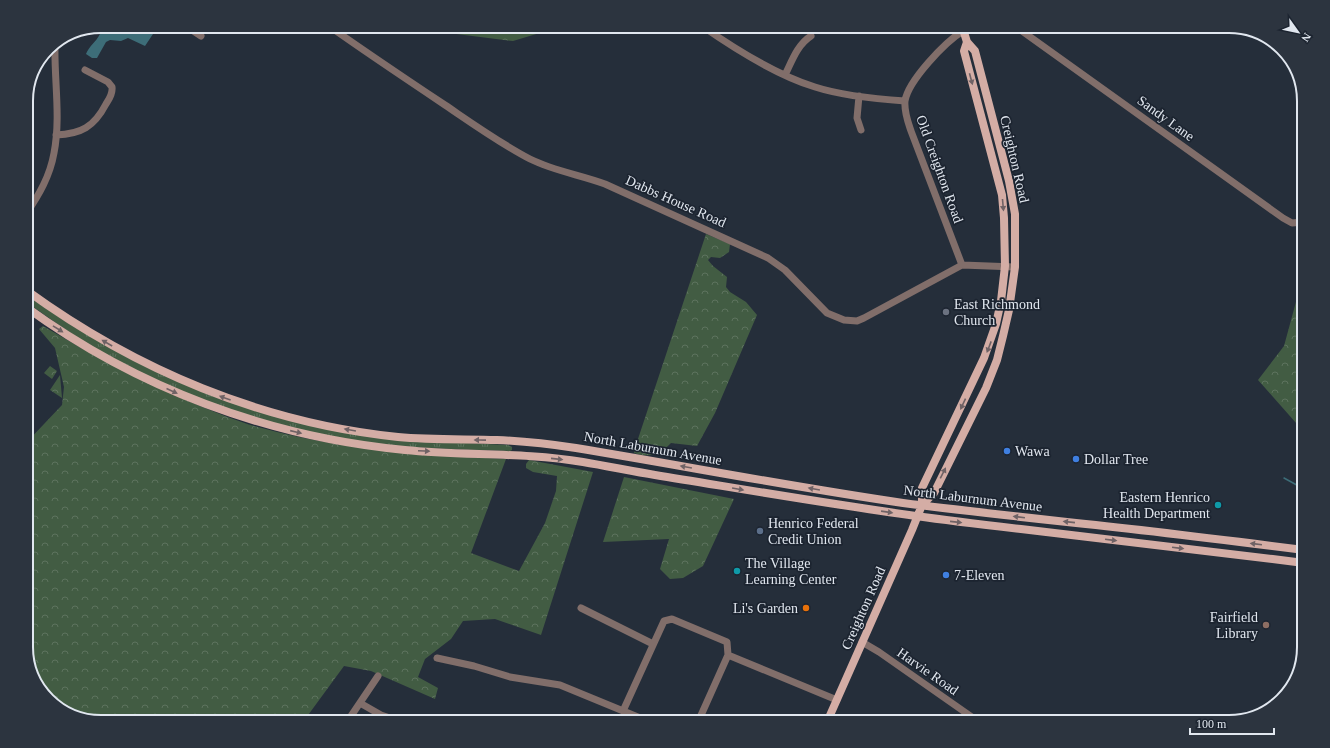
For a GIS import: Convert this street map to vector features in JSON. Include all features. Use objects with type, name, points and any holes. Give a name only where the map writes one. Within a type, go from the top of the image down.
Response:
[{"type":"main road","name":"Creighton Road","points":[[830,715],[922,505],[934,493],[992,375],[1003,336],[1015,267],[1015,214],[1009,181],[975,51],[967,42],[964,33]]},
{"type":"main road","name":"Creighton Road","points":[[922,505],[922,488],[977,374],[991,341],[1000,307],[1005,266],[1002,195],[964,51],[967,42]]},
{"type":"main road","name":"North Laburnum Avenue","points":[[33,295],[62,316],[96,337],[164,373],[233,401],[287,417],[348,430],[424,439],[502,440],[571,448],[828,491],[922,505],[1297,549]]},
{"type":"main road","name":"North Laburnum Avenue","points":[[33,312],[93,351],[164,387],[232,414],[295,432],[340,441],[408,450],[500,454],[582,461],[806,500],[917,517],[1297,561]]},
{"type":"street","points":[[197,33],[202,36]]},
{"type":"street","name":"Dabbs House Road","points":[[339,33],[468,120],[531,160],[605,184],[772,260],[785,270],[827,313],[844,320],[857,321],[864,318],[962,265],[1015,267]]},
{"type":"street","points":[[713,33],[760,62],[785,75],[819,88],[859,96],[905,101]]},
{"type":"street","name":"Old Creighton Road","points":[[958,33],[917,76],[905,101],[907,120],[962,265]]},
{"type":"street","name":"Sandy Lane","points":[[1025,33],[1283,218],[1292,223],[1297,223]]},
{"type":"street","points":[[785,75],[798,48],[811,36]]},
{"type":"street","points":[[33,204],[48,175],[54,154],[57,104],[55,51]]},
{"type":"street","points":[[56,135],[74,133],[86,128],[98,117],[112,94],[112,87],[108,82],[85,70]]},
{"type":"street","points":[[859,96],[857,118],[861,130]]},
{"type":"street","points":[[581,608],[653,644]]},
{"type":"street","points":[[623,711],[664,621],[672,619],[727,642],[728,655],[701,715]]},
{"type":"street","name":"Harvie Road","points":[[862,642],[879,652],[964,715]]},
{"type":"street","points":[[728,655],[837,700]]},
{"type":"street","points":[[437,658],[474,666],[510,677],[560,685],[633,715]]},
{"type":"street","points":[[352,715],[378,676]]},
{"type":"street","points":[[360,703],[382,715]]},
{"type":"green space","points":[[449,33],[540,33],[513,41]]},
{"type":"green space","points":[[706,234],[730,244],[729,252],[720,258],[711,257],[708,260],[727,277],[726,287],[730,292],[746,302],[757,315],[715,413],[697,446],[671,443],[658,453],[645,455],[634,453],[635,448]]},
{"type":"green space","points":[[1297,298],[1297,424],[1258,380],[1284,346]]},
{"type":"green space","points":[[33,300],[74,327],[251,409],[403,440],[508,445],[512,447],[512,450],[432,448],[373,443],[317,434],[281,425],[245,415],[175,388],[141,373],[71,333],[33,307]]},
{"type":"green space","points":[[43,326],[81,348],[159,388],[215,412],[254,426],[323,442],[383,450],[444,456],[506,459],[471,553],[519,571],[545,523],[556,491],[557,476],[533,472],[526,468],[526,464],[529,460],[593,472],[541,635],[495,619],[463,621],[451,639],[425,659],[418,677],[438,688],[435,699],[371,671],[344,666],[308,715],[101,715],[84,713],[67,706],[53,695],[42,681],[35,664],[33,651],[33,436],[62,405],[64,387],[55,348],[39,329]]},
{"type":"green space","points":[[50,366],[57,371],[52,379],[44,373]]},
{"type":"green space","points":[[60,375],[62,398],[50,390]]},
{"type":"green space","points":[[624,477],[734,499],[703,566],[683,578],[670,579],[660,569],[669,539],[603,542]]},
{"type":"water","points":[[154,33],[145,46],[128,38],[121,41],[110,40],[106,42],[97,58],[92,58],[86,54],[100,34]]},
{"type":"waterway","points":[[1284,478],[1297,485]]},
{"type":"place","name":"East Richmond Church","points":[[946,312]]},
{"type":"place","name":"Wawa","points":[[1007,451]]},
{"type":"place","name":"Dollar Tree","points":[[1076,459]]},
{"type":"place","name":"Eastern Henrico Health Department","points":[[1218,505]]},
{"type":"place","name":"Henrico Federal Credit Union","points":[[760,531]]},
{"type":"place","name":"The Village Learning Center","points":[[737,571]]},
{"type":"place","name":"7-Eleven","points":[[946,575]]},
{"type":"place","name":"Li's Garden","points":[[806,608]]},
{"type":"place","name":"Fairfield Library","points":[[1266,625]]}]
